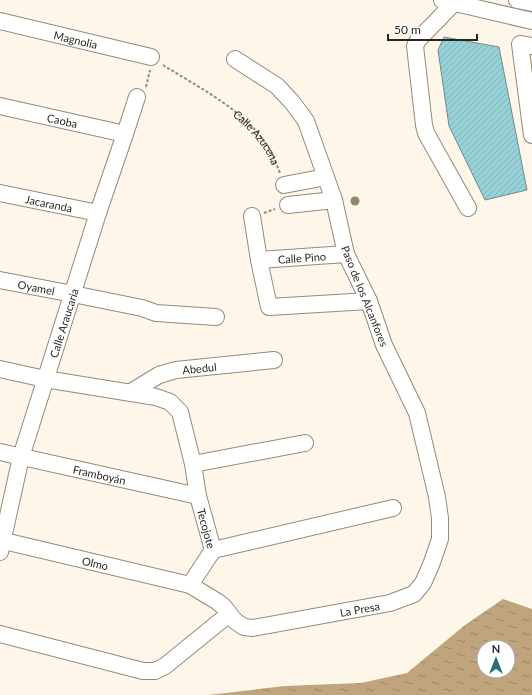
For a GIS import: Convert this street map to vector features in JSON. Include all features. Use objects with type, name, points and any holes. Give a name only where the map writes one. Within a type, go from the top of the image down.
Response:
[{"type":"street","points":[[517,0],[532,3]]},
{"type":"street","points":[[468,208],[426,133],[415,46],[418,40],[448,2],[490,6],[532,21]]},
{"type":"street","name":"Magnolia","points":[[0,21],[151,58]]},
{"type":"street","points":[[526,45],[532,136]]},
{"type":"street","name":"Paso de los Alcanfores","points":[[235,59],[277,86],[306,120],[334,200],[346,254],[369,301],[384,345],[417,413],[437,497],[440,518],[440,539]]},
{"type":"street","name":"Calle Araucaria","points":[[1,544],[21,457],[98,213],[126,134],[137,97]]},
{"type":"street","name":"Caoba","points":[[0,106],[126,134]]},
{"type":"street","points":[[284,185],[326,177]]},
{"type":"street","name":"Jacaranda","points":[[0,193],[98,213]]},
{"type":"street","points":[[288,205],[334,200]]},
{"type":"street","points":[[252,216],[269,307],[369,301]]},
{"type":"street","name":"Calle Pino","points":[[259,260],[346,254]]},
{"type":"street","name":"Oyamel","points":[[0,280],[142,308],[156,313],[216,317]]},
{"type":"street","name":"Abedul","points":[[131,392],[159,375],[176,370],[274,360]]},
{"type":"street","points":[[0,369],[45,379],[131,392]]},
{"type":"street","name":"Tecojote","points":[[131,392],[156,397],[170,402],[180,412],[193,464],[198,496],[213,550],[190,585]]},
{"type":"street","points":[[193,464],[305,443]]},
{"type":"street","name":"Framboyán","points":[[0,452],[198,496]]},
{"type":"street","points":[[213,550],[393,508]]},
{"type":"street","name":"La Presa","points":[[229,614],[235,621],[244,626],[253,628],[390,603],[414,594],[424,583],[440,539]]},
{"type":"street","name":"Olmo","points":[[1,544],[190,585]]},
{"type":"street","points":[[0,634],[143,671],[155,671],[166,666],[229,614],[218,602],[190,585]]},
{"type":"path","name":"Calle Azucena","points":[[151,58],[219,99],[243,118],[260,135],[272,154],[284,185]]},
{"type":"path","points":[[252,216],[288,205]]},
{"type":"water","points":[[503,599],[532,609],[532,695],[208,695],[285,686],[361,683],[407,673],[465,625]]},
{"type":"building","points":[[444,37],[499,47],[527,190],[485,200],[449,126],[438,50]]}]
